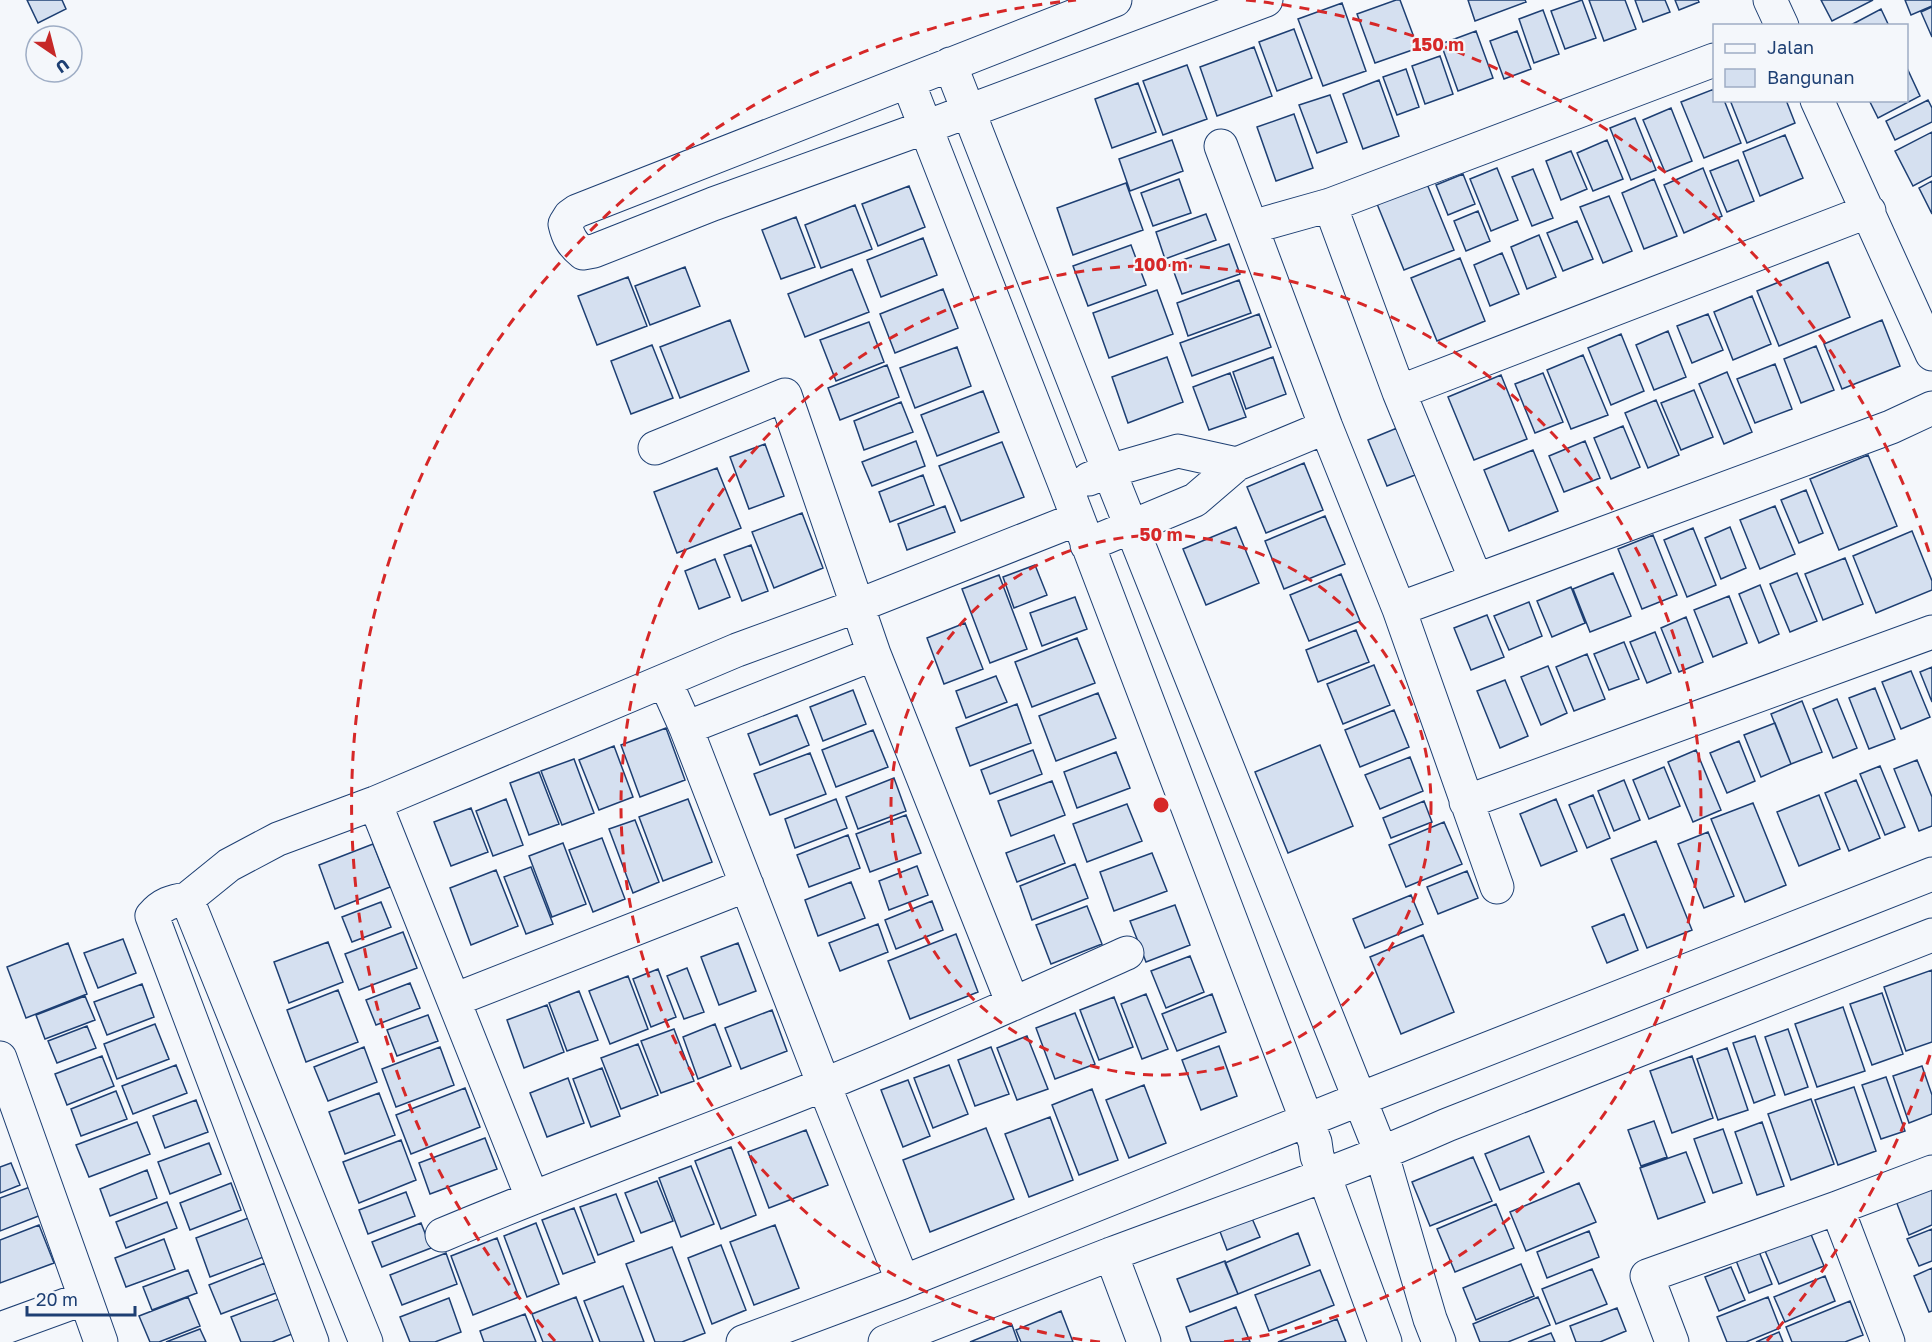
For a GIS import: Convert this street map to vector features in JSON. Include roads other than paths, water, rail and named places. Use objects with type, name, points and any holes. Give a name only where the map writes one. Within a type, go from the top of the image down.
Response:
[{"type":"street","points":[[1115,0],[577,212],[570,216],[566,224],[568,236],[583,253],[594,251],[713,204],[1266,0]]},
{"type":"street","points":[[1770,0],[1781,24]]},
{"type":"street","points":[[1252,227],[1330,205],[1713,60]]},
{"type":"street","points":[[950,64],[1109,471],[1370,1126],[1439,1342]]},
{"type":"street","points":[[908,82],[1066,488],[1316,1149],[1385,1342]]},
{"type":"street","points":[[1818,102],[1932,354]]},
{"type":"street","points":[[1221,146],[1326,428],[1399,609],[1497,887]]},
{"type":"street","points":[[1330,205],[1399,392],[1476,580]]},
{"type":"street","points":[[1399,392],[1869,211]]},
{"type":"street","points":[[655,448],[785,395],[874,654],[1013,1004]]},
{"type":"street","points":[[1399,609],[1891,427],[1932,408]]},
{"type":"street","points":[[312,1342],[152,916],[159,907],[187,899],[229,865],[278,839],[375,803],[737,650],[857,606],[1082,532],[1132,526],[1195,500],[1237,464],[1326,428]]},
{"type":"street","points":[[1066,488],[1109,471],[1178,451],[1237,464]]},
{"type":"street","points":[[1466,802],[1932,632]]},
{"type":"street","points":[[686,728],[874,654]]},
{"type":"street","points":[[665,681],[686,728],[903,1282]]},
{"type":"street","points":[[375,803],[532,1197]]},
{"type":"street","points":[[743,1342],[876,1322],[1111,1254],[1316,1149],[1932,874]]},
{"type":"street","points":[[454,1000],[747,885]]},
{"type":"street","points":[[187,899],[366,1342]]},
{"type":"street","points":[[876,1322],[903,1282],[1316,1149],[1370,1126],[1447,1125],[1932,935]]},
{"type":"street","points":[[442,1235],[532,1197],[824,1085],[1127,953]]},
{"type":"street","points":[[0,1058],[101,1342]]},
{"type":"street","points":[[1672,1342],[1647,1276],[1932,1172]]},
{"type":"street","points":[[1837,1208],[1888,1342]]},
{"type":"street","points":[[1111,1254],[1144,1342]]},
{"type":"street","points":[[0,1329],[85,1298]]}]
